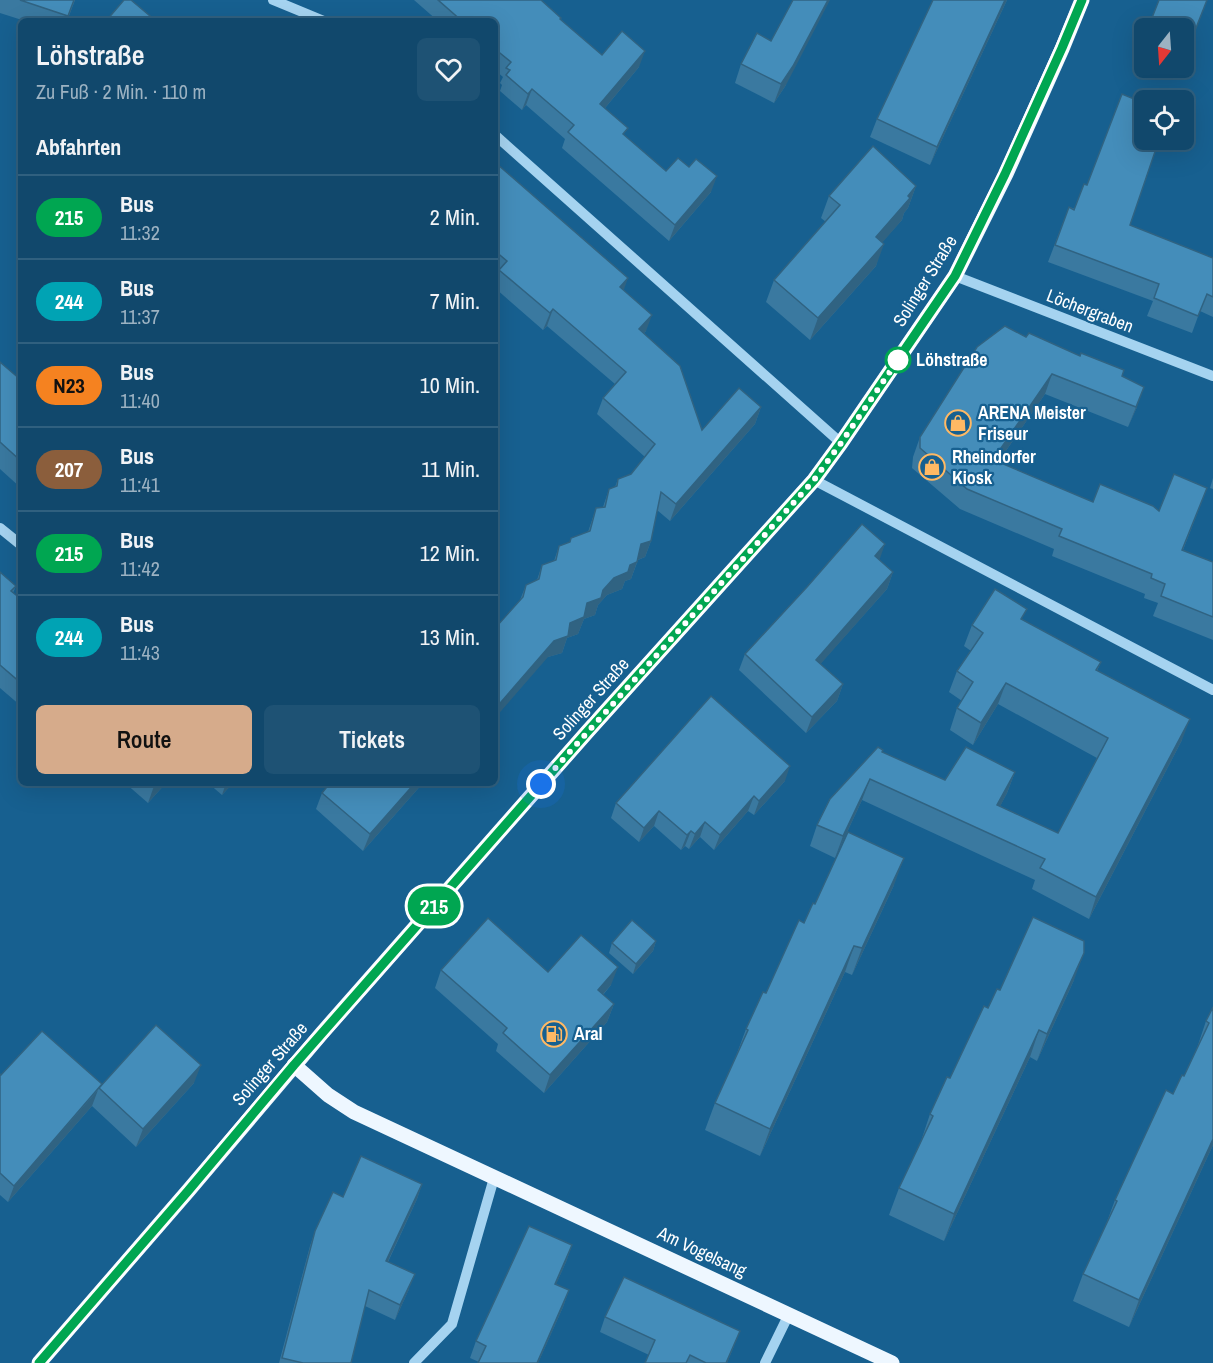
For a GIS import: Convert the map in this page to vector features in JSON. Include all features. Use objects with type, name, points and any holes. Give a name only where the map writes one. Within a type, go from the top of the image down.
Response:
[{"type":"main road","name":"Solinger Straße","points":[[39,1363],[294,1065],[588,731],[814,480],[955,276],[1005,174],[1082,0]]},
{"type":"main road","name":"Am Vogelsang","points":[[294,1065],[328,1095],[354,1112],[892,1363]]},
{"type":"street","points":[[273,0],[317,18]]},
{"type":"street","points":[[498,138],[841,443]]},
{"type":"street","name":"Löchergraben","points":[[955,276],[1213,376]]},
{"type":"street","points":[[814,480],[1213,690]]},
{"type":"street","points":[[0,528],[18,543]]},
{"type":"street","points":[[414,1363],[452,1324],[494,1178]]},
{"type":"street","points":[[765,1363],[789,1314]]},
{"type":"building","points":[[20,0],[74,0],[68,16]]},
{"type":"building","points":[[124,0],[131,0],[152,18],[109,18]]},
{"type":"building","points":[[438,0],[541,0],[602,55],[622,31],[645,51],[600,104],[628,128],[623,134],[666,171],[678,158],[689,167],[696,159],[717,176],[675,225],[568,132],[574,125],[532,89],[528,94],[506,75],[510,70],[506,68],[511,62],[498,51],[498,18],[459,18]]},
{"type":"building","points":[[793,0],[828,0],[781,84],[741,64],[757,33],[771,41]]},
{"type":"building","points":[[933,0],[1005,0],[937,147],[877,119]]},
{"type":"building","points":[[1159,0],[1207,0],[1194,33],[1194,18],[1152,18]]},
{"type":"building","points":[[1122,94],[1134,99],[1134,150],[1156,150],[1130,225],[1213,258],[1213,297],[1207,294],[1198,316],[1154,298],[1159,284],[1055,245],[1069,207],[1074,210],[1084,184],[1087,185]]},
{"type":"building","points":[[873,146],[916,186],[908,196],[910,198],[876,237],[884,244],[818,318],[774,280],[840,205],[829,196]]},
{"type":"building","points":[[498,165],[628,278],[620,287],[652,315],[639,329],[680,366],[702,430],[739,388],[761,407],[676,504],[661,492],[651,541],[641,544],[637,562],[630,565],[628,572],[614,578],[603,590],[601,598],[587,603],[584,617],[570,623],[568,636],[554,641],[498,706],[498,625],[523,597],[526,585],[539,579],[542,565],[556,560],[559,546],[570,542],[571,538],[590,531],[596,508],[605,507],[609,489],[617,486],[618,479],[631,474],[655,444],[603,398],[626,372],[553,309],[550,313],[499,270],[507,261],[498,254]]},
{"type":"building","points":[[1005,326],[1026,337],[1029,333],[1080,356],[1081,353],[1124,370],[1122,376],[1144,387],[1136,407],[1052,374],[1001,448],[1004,450],[996,461],[1093,502],[1100,484],[1153,506],[1159,511],[1174,474],[1207,488],[1182,550],[1213,562],[1213,617],[1161,596],[1165,584],[1151,578],[1152,574],[1059,536],[1062,529],[967,489],[920,448],[920,437],[977,347]]},
{"type":"building","points":[[0,362],[18,377],[18,458],[0,442]]},
{"type":"building","points":[[862,524],[885,544],[875,556],[893,572],[816,660],[843,684],[812,717],[745,654]]},
{"type":"building","points":[[0,572],[16,586],[11,591],[18,597],[18,680],[0,665]]},
{"type":"building","points":[[995,589],[1027,609],[1021,619],[1101,662],[1096,670],[1190,719],[1096,897],[1040,868],[1045,859],[870,779],[843,836],[817,825],[830,799],[878,747],[883,750],[882,752],[945,780],[966,747],[1015,772],[997,805],[1058,833],[1108,738],[1006,683],[981,723],[957,708],[973,682],[957,671],[983,633],[972,625]]},
{"type":"building","points":[[711,696],[790,766],[759,801],[754,796],[720,835],[705,822],[695,834],[691,831],[687,835],[659,811],[644,828],[616,803]]},
{"type":"building","points":[[328,786],[412,786],[370,834],[322,793]]},
{"type":"building","points":[[848,832],[904,858],[862,948],[854,946],[770,1129],[715,1103],[763,992],[766,993],[799,920],[804,923],[813,903],[815,904]]},
{"type":"building","points":[[1033,917],[1084,941],[1084,953],[1047,1034],[1039,1030],[954,1214],[899,1188],[933,1116],[930,1114],[947,1077],[950,1078],[984,1006],[988,1008],[997,989],[1000,990]]},
{"type":"building","points":[[488,918],[548,972],[581,935],[618,967],[598,990],[614,1004],[550,1075],[503,1033],[507,1028],[441,970]]},
{"type":"building","points":[[632,920],[656,941],[636,964],[612,943]]},
{"type":"building","points":[[1213,1007],[1213,1139],[1139,1300],[1083,1274],[1166,1090],[1173,1094],[1182,1075],[1184,1076],[1209,1023],[1206,1021]]},
{"type":"building","points":[[156,1025],[201,1065],[143,1129],[99,1088]]},
{"type":"building","points":[[42,1031],[102,1084],[14,1186],[0,1173],[0,1074]]},
{"type":"building","points":[[361,1156],[422,1184],[386,1261],[415,1274],[400,1305],[369,1290],[351,1363],[303,1363],[282,1358],[315,1231],[333,1192],[343,1197]]},
{"type":"building","points":[[529,1226],[572,1245],[555,1284],[569,1290],[537,1363],[478,1363],[486,1346],[476,1341]]},
{"type":"building","points":[[624,1277],[740,1331],[726,1363],[706,1363],[690,1355],[686,1363],[645,1363],[655,1340],[605,1317]]},
{"type":"bus line","name":"215","points":[[39,1363],[294,1065],[588,731],[814,480],[955,276],[1005,174],[1082,0]]},
{"type":"place","name":"Löhstraße","points":[[898,360]]},
{"type":"place","name":"ARENA Meister Friseur","points":[[958,423]]},
{"type":"place","name":"Rheindorfer Kiosk","points":[[932,467]]},
{"type":"place","name":"Aral","points":[[554,1034]]},
{"type":"route","points":[[541,784],[814,480],[898,360]]}]
